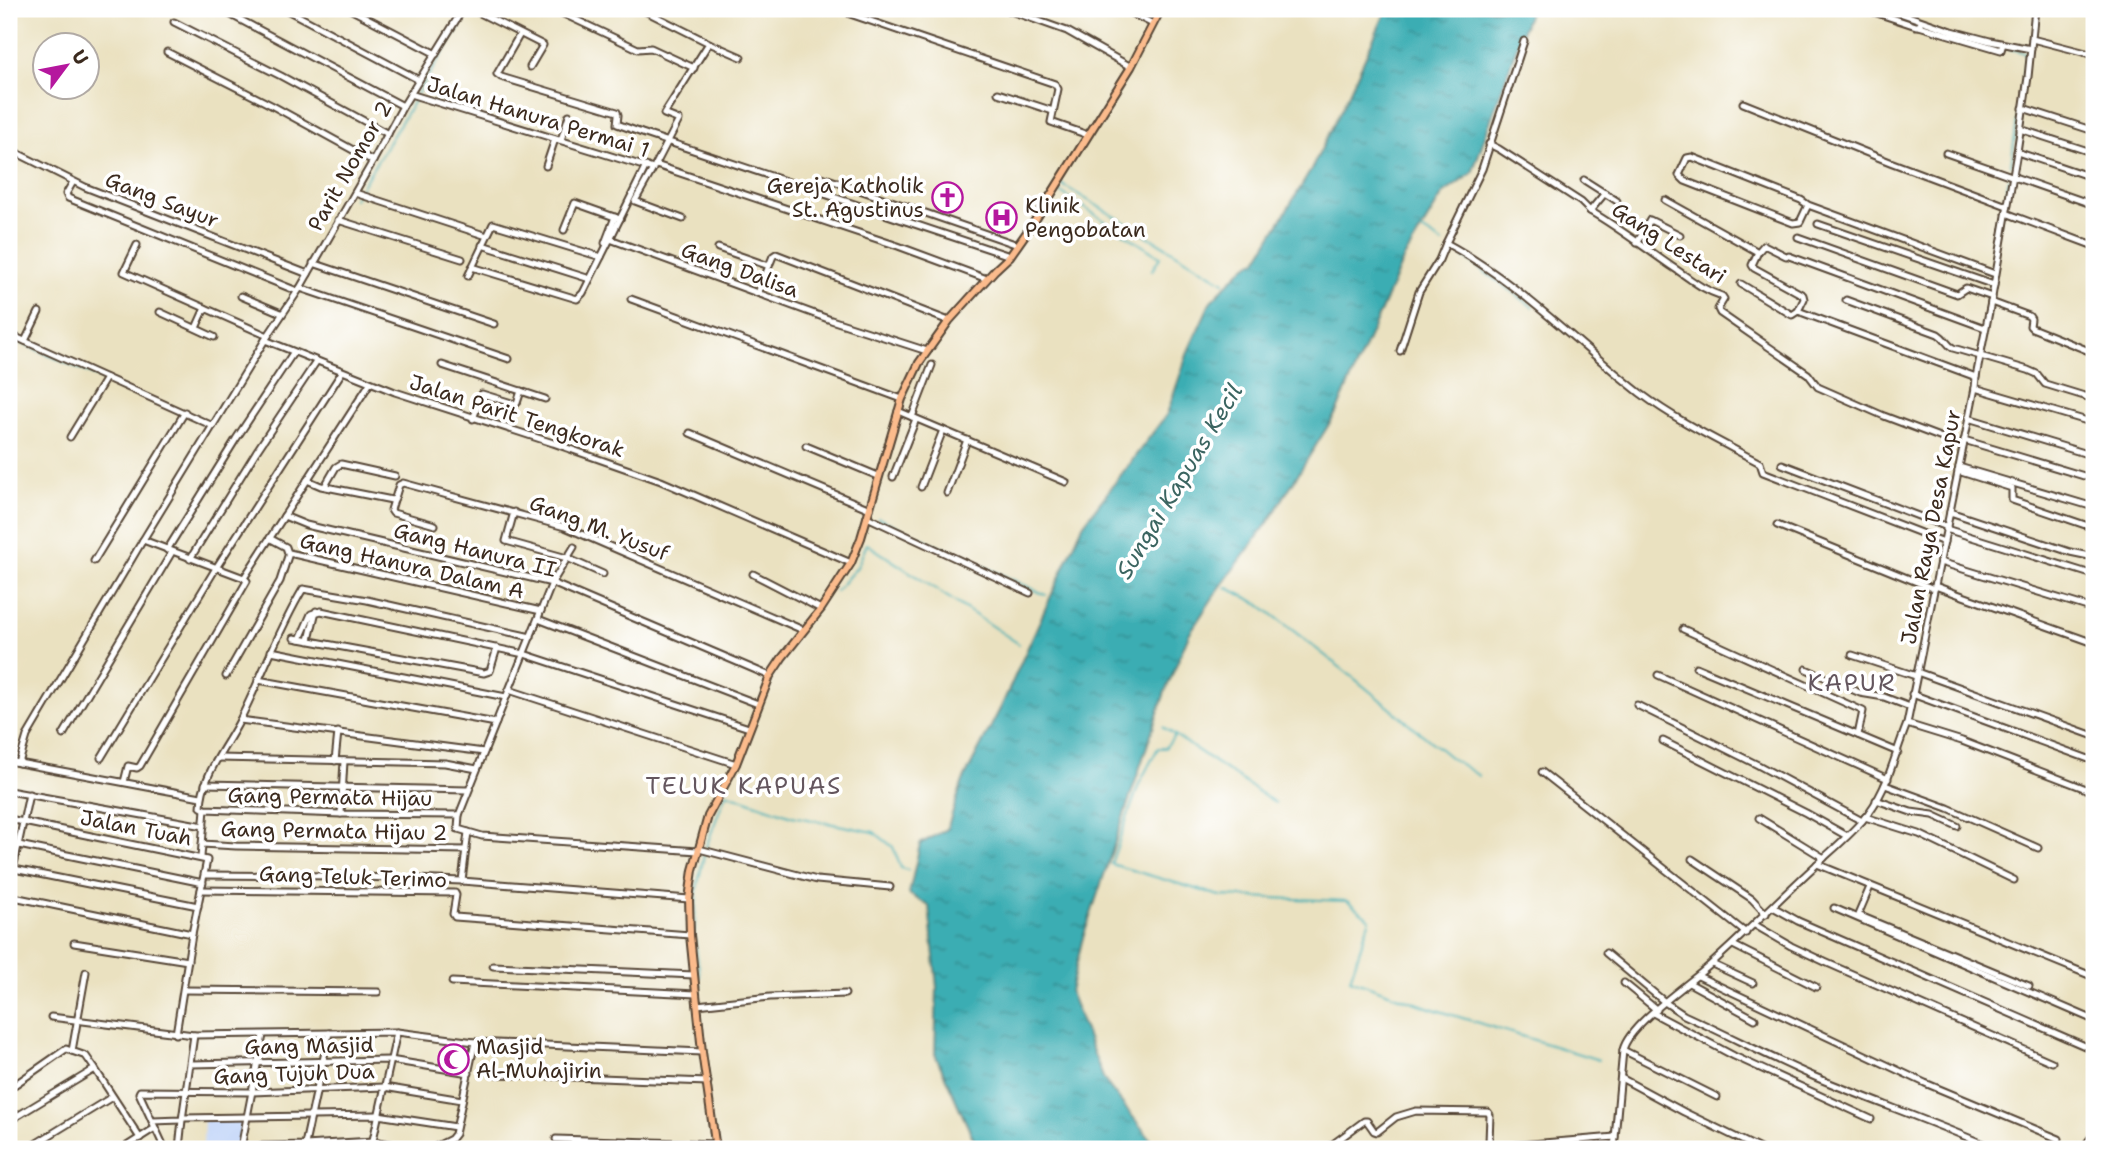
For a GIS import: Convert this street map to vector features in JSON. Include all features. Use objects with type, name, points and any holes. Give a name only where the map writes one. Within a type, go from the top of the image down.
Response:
[{"type":"main road","points":[[716,1147],[702,1052],[689,899],[698,850],[708,816],[736,764],[770,677],[821,609],[851,563],[861,538],[902,399],[927,351],[949,321],[1018,245],[1131,66],[1161,9]]},
{"type":"street","points":[[220,9],[402,106]]},
{"type":"street","points":[[285,9],[419,80]]},
{"type":"street","points":[[350,9],[436,54]]},
{"type":"street","name":"Parit Nomor 2","points":[[266,338],[355,193],[402,106],[414,95],[419,80],[463,9]]},
{"type":"street","points":[[472,9],[542,44],[530,67]]},
{"type":"street","points":[[553,9],[638,49],[651,48],[694,68]]},
{"type":"street","points":[[640,9],[741,57]]},
{"type":"street","points":[[1005,9],[1067,31],[1131,66]]},
{"type":"street","points":[[1123,9],[1153,24]]},
{"type":"street","points":[[1865,9],[1979,41],[2031,49]]},
{"type":"street","points":[[1888,9],[1920,24]]},
{"type":"street","name":"Jalan Raya Desa Kapur","points":[[1623,1050],[1626,1038],[1755,925],[1864,819],[1877,800],[1898,752],[1907,724],[1992,299],[2017,152],[2035,9]]},
{"type":"street","points":[[850,14],[1055,84],[1058,88],[1050,120],[1053,124],[1088,135]]},
{"type":"street","points":[[174,22],[250,59],[388,134]]},
{"type":"street","points":[[520,34],[498,76],[617,112],[618,125],[1010,256]]},
{"type":"street","points":[[2032,38],[2094,55]]},
{"type":"street","points":[[1400,351],[1419,292],[1439,260],[1482,169],[1524,41]]},
{"type":"street","points":[[709,43],[664,114],[679,120],[654,167],[898,246],[987,279]]},
{"type":"street","points":[[166,52],[373,161]]},
{"type":"street","points":[[998,93],[1053,111]]},
{"type":"street","name":"Jalan Hanura Permai 1","points":[[414,95],[654,167],[635,201],[683,219]]},
{"type":"street","points":[[1743,103],[2007,206]]},
{"type":"street","points":[[2023,108],[2094,131]]},
{"type":"street","points":[[547,166],[569,115]]},
{"type":"street","points":[[2020,129],[2094,153]]},
{"type":"street","name":"Gang Lestari","points":[[1489,144],[1581,202],[1692,282],[1722,296],[1724,299],[1718,309],[1720,313],[1808,374],[1818,387],[1884,416],[1964,443]]},
{"type":"street","name":"Gang Sayur","points":[[9,149],[73,182],[307,274]]},
{"type":"street","points":[[2017,152],[2094,178]]},
{"type":"street","points":[[1946,153],[2094,205]]},
{"type":"street","points":[[1808,205],[1800,222],[1795,224],[1685,181],[1679,175],[1687,158],[1692,157],[1808,205],[1995,274]]},
{"type":"street","points":[[472,267],[580,298],[617,218],[646,166]]},
{"type":"street","points":[[822,177],[1018,245]]},
{"type":"street","points":[[1584,180],[1618,201]]},
{"type":"street","points":[[73,182],[66,194],[68,198],[298,289],[509,359]]},
{"type":"street","points":[[355,193],[487,236]]},
{"type":"street","points":[[1590,211],[1605,193]]},
{"type":"street","points":[[1665,200],[1758,252]]},
{"type":"street","points":[[564,230],[575,203],[617,218]]},
{"type":"street","points":[[2006,214],[2094,246]]},
{"type":"street","points":[[338,220],[462,259]]},
{"type":"street","points":[[1637,243],[1650,220],[1680,235]]},
{"type":"street","points":[[1818,223],[1994,285]]},
{"type":"street","points":[[468,276],[494,224],[601,257]]},
{"type":"street","points":[[1798,237],[1957,295],[1966,288],[2029,316],[2032,328],[2094,352]]},
{"type":"street","name":"Gang Dalisa","points":[[607,241],[927,351]]},
{"type":"street","points":[[1446,243],[1537,307],[1656,405],[1760,463],[1763,472],[1944,542]]},
{"type":"street","name":"Jalan Parit Tengkorak","points":[[137,245],[124,273],[205,308],[293,352],[370,383],[661,481],[851,563]]},
{"type":"street","points":[[482,245],[590,279]]},
{"type":"street","points":[[1741,284],[1792,315],[1798,311],[1804,297],[1752,264],[1765,245],[1787,256],[1985,328]]},
{"type":"street","points":[[718,248],[769,266]]},
{"type":"street","points":[[758,293],[776,254],[949,321]]},
{"type":"street","points":[[313,263],[494,324]]},
{"type":"street","points":[[9,279],[12,271]]},
{"type":"street","points":[[241,296],[281,313]]},
{"type":"street","points":[[631,299],[902,399]]},
{"type":"street","points":[[1846,300],[1937,334],[1953,348],[2028,370],[2037,374],[2045,384],[2094,399]]},
{"type":"street","points":[[196,328],[205,308]]},
{"type":"street","points":[[1798,311],[1976,377]]},
{"type":"street","points":[[25,341],[38,312]]},
{"type":"street","points":[[160,312],[214,337]]},
{"type":"street","points":[[9,334],[105,380],[213,426]]},
{"type":"street","points":[[19,763],[27,736],[266,338]]},
{"type":"street","points":[[63,735],[236,439],[293,352]]},
{"type":"street","points":[[190,559],[316,362]]},
{"type":"street","points":[[442,365],[545,399]]},
{"type":"street","points":[[893,477],[932,365]]},
{"type":"street","points":[[101,758],[216,568],[342,372]]},
{"type":"street","points":[[70,437],[105,380]]},
{"type":"street","points":[[124,782],[128,766],[140,766],[246,582],[244,578],[370,383]]},
{"type":"street","points":[[1975,388],[2094,424]]},
{"type":"street","points":[[473,419],[482,394],[515,404],[521,391]]},
{"type":"street","points":[[898,411],[1066,481]]},
{"type":"street","points":[[94,561],[185,412]]},
{"type":"street","points":[[1968,418],[2094,456]]},
{"type":"street","points":[[921,487],[943,430]]},
{"type":"street","points":[[690,433],[870,509]]},
{"type":"street","points":[[947,493],[967,440]]},
{"type":"street","points":[[1964,443],[2094,479]]},
{"type":"street","points":[[806,446],[878,476]]},
{"type":"street","points":[[325,486],[336,467],[341,464],[395,476]]},
{"type":"street","points":[[1782,464],[1946,528],[2094,575]]},
{"type":"street","points":[[1959,469],[2087,505],[2094,503]]},
{"type":"street","points":[[1959,469],[2013,489],[2010,497],[2012,500],[2094,528]]},
{"type":"street","points":[[307,480],[394,500],[391,510],[393,513],[435,525]]},
{"type":"street","name":"Gang M. Yusuf","points":[[394,500],[399,485],[403,483],[547,520],[803,630]]},
{"type":"street","points":[[514,512],[506,541],[567,558],[603,574]]},
{"type":"street","points":[[1950,512],[2070,552],[2094,557]]},
{"type":"street","name":"Gang Hanura II","points":[[284,516],[306,525],[552,583],[770,677]]},
{"type":"street","points":[[867,517],[1030,593]]},
{"type":"street","points":[[1777,525],[1935,588],[2094,643]]},
{"type":"street","points":[[271,539],[286,547],[288,554]]},
{"type":"street","points":[[143,540],[244,578]]},
{"type":"street","name":"Gang Permata Hijau","points":[[468,832],[457,829],[458,815],[467,790],[478,769],[552,583],[574,547]]},
{"type":"street","name":"Gang Hanura Dalam A","points":[[226,676],[280,581],[288,554],[541,611]]},
{"type":"street","points":[[1940,562],[2094,609]]},
{"type":"street","points":[[753,574],[821,609]]},
{"type":"street","points":[[201,857],[204,826],[201,797],[205,784],[240,720],[271,650],[304,589],[367,600],[531,637]]},
{"type":"street","points":[[309,640],[316,611]]},
{"type":"street","points":[[498,649],[491,671],[484,673],[297,638],[311,614],[321,611],[524,654],[749,728]]},
{"type":"street","points":[[538,619],[758,704]]},
{"type":"street","points":[[1683,629],[1863,711],[1858,735]]},
{"type":"street","points":[[271,650],[506,697]]},
{"type":"street","points":[[1852,655],[1917,674],[2094,736]]},
{"type":"street","points":[[1696,667],[1898,752]]},
{"type":"street","points":[[1806,669],[1860,693],[1884,697],[1910,707]]},
{"type":"street","points":[[1658,675],[1886,782],[2038,848]]},
{"type":"street","points":[[258,680],[496,723]]},
{"type":"street","points":[[509,690],[736,764]]},
{"type":"street","points":[[1912,694],[2094,761]]},
{"type":"street","points":[[1637,705],[1864,819],[1919,834],[2014,880]]},
{"type":"street","points":[[240,720],[484,752]]},
{"type":"street","points":[[1907,724],[1962,741],[2094,792]]},
{"type":"street","points":[[335,761],[338,732]]},
{"type":"street","points":[[1663,741],[1847,836]]},
{"type":"street","points":[[219,758],[445,764],[478,769]]},
{"type":"street","points":[[9,761],[201,797]]},
{"type":"street","points":[[341,814],[344,761]]},
{"type":"street","points":[[1542,772],[1746,933]]},
{"type":"street","points":[[205,784],[467,790]]},
{"type":"street","points":[[9,791],[204,826]]},
{"type":"street","points":[[9,888],[29,794]]},
{"type":"street","points":[[1877,800],[1911,812],[1933,815],[1957,826]]},
{"type":"street","name":"Gang Permata Hijau","points":[[203,809],[458,815]]},
{"type":"street","points":[[1759,818],[1825,858]]},
{"type":"street","name":"Jalan Tuah","points":[[9,819],[201,857],[208,861],[192,934],[176,1034]]},
{"type":"street","points":[[462,881],[468,832],[508,839],[698,850],[817,880],[890,887]]},
{"type":"street","points":[[9,844],[202,886]]},
{"type":"street","name":"Gang Permata Hijau 2","points":[[202,844],[466,850]]},
{"type":"street","points":[[1692,859],[1752,900],[1766,914]]},
{"type":"street","points":[[1817,864],[2094,977]]},
{"type":"street","points":[[11,869],[198,906]]},
{"type":"street","points":[[205,875],[339,876],[462,881],[689,899]]},
{"type":"street","name":"Gang Teluk Terimo","points":[[202,886],[455,893],[455,917],[690,935]]},
{"type":"street","points":[[1870,887],[1858,915],[2029,986]]},
{"type":"street","points":[[9,896],[192,934]]},
{"type":"street","points":[[1773,907],[1797,921],[2094,1050]]},
{"type":"street","points":[[1834,908],[2094,1020]]},
{"type":"street","points":[[1755,925],[1825,962],[2052,1062]]},
{"type":"street","points":[[74,943],[188,961]]},
{"type":"street","points":[[1733,944],[1816,987]]},
{"type":"street","points":[[1606,953],[1684,1015],[1789,1066],[1995,1149]]},
{"type":"street","points":[[1712,964],[1753,983]]},
{"type":"street","points":[[493,966],[694,975]]},
{"type":"street","points":[[72,1051],[86,972]]},
{"type":"street","points":[[1698,976],[1925,1083],[2059,1139]]},
{"type":"street","points":[[452,982],[696,994]]},
{"type":"street","points":[[1624,983],[1655,1011],[1734,1056],[1871,1119]]},
{"type":"street","points":[[1689,983],[1755,1019]]},
{"type":"street","points":[[184,990],[378,992]]},
{"type":"street","points":[[697,1005],[845,993]]},
{"type":"street","points":[[51,1017],[194,1035],[397,1032],[475,1042],[702,1052]]},
{"type":"street","points":[[371,1149],[397,1032]]},
{"type":"street","points":[[304,1147],[329,1033]]},
{"type":"street","points":[[179,1148],[194,1035]]},
{"type":"street","points":[[241,1148],[262,1035]]},
{"type":"street","points":[[431,1149],[453,1138],[475,1042]]},
{"type":"street","points":[[1614,1149],[1623,1050],[1717,1097]]},
{"type":"street","points":[[10,1088],[62,1051],[86,1056],[140,1138]]},
{"type":"street","name":"Gang Masjid","points":[[191,1064],[390,1060],[469,1073]]},
{"type":"street","points":[[9,1121],[95,1069]]},
{"type":"street","points":[[496,1074],[708,1082]]},
{"type":"street","points":[[1621,1078],[1760,1149]]},
{"type":"street","name":"Gang Tujuh Dua","points":[[152,1121],[140,1091],[252,1092],[384,1087],[462,1100]]},
{"type":"street","points":[[27,1149],[113,1097]]},
{"type":"street","points":[[1326,1149],[1364,1121],[1377,1132],[1396,1116],[1431,1110],[1488,1112],[1489,1142],[1493,1147],[1615,1137]]},
{"type":"street","points":[[419,1149],[373,1141],[304,1147],[165,1149],[152,1121],[379,1115],[456,1127]]},
{"type":"street","points":[[122,1149],[155,1128]]},
{"type":"street","points":[[2094,1134],[2084,1147],[2094,1149]]},
{"type":"street","points":[[556,1139],[716,1147]]},
{"type":"shaded area","points":[[204,1120],[243,1120],[238,1144],[203,1146]]},
{"type":"water","name":"Sungai Kapuas Kecil","points":[[1387,9],[1530,9],[1472,173],[1443,194],[1403,260],[1336,413],[1269,521],[1189,634],[1165,692],[1082,941],[1070,992],[1104,1080],[1158,1149],[978,1149],[935,1054],[937,988],[929,906],[909,894],[920,844],[947,829],[963,781],[1001,707],[1083,525],[1167,414],[1189,349],[1211,301],[1243,268],[1257,260],[1311,170]]},
{"type":"waterway","points":[[1875,9],[1917,23]]},
{"type":"waterway","points":[[417,94],[470,10]]},
{"type":"waterway","points":[[1993,44],[2026,53],[2011,165]]},
{"type":"waterway","points":[[354,199],[415,99]]},
{"type":"waterway","points":[[2004,201],[2009,179]]},
{"type":"waterway","points":[[1061,184],[1224,282]]},
{"type":"waterway","points":[[1053,198],[1058,189]]},
{"type":"waterway","points":[[1059,191],[1160,257],[1152,270]]},
{"type":"waterway","points":[[1044,215],[1050,204]]},
{"type":"waterway","points":[[1422,230],[1442,243]]},
{"type":"waterway","points":[[1464,257],[1533,307]]},
{"type":"waterway","points":[[9,337],[102,379]]},
{"type":"waterway","points":[[878,518],[1046,595]]},
{"type":"waterway","points":[[836,591],[857,567],[867,544],[1019,644]]},
{"type":"waterway","points":[[1226,587],[1259,604],[1451,758],[1479,776]]},
{"type":"waterway","points":[[1163,727],[1275,803]]},
{"type":"waterway","points":[[1175,735],[1165,748],[1158,748],[1139,784],[1111,864],[1220,896],[1347,901],[1370,919],[1350,979],[1430,1008],[1599,1060]]},
{"type":"waterway","points":[[706,847],[726,793],[792,816],[874,832],[893,847],[901,868],[908,870]]},
{"type":"waterway","points":[[700,977],[694,934],[697,888],[704,855]]},
{"type":"waterway","points":[[963,1149],[972,1144]]},
{"type":"place","name":"Gereja Katholik St. Agustinus","points":[[947,198]]},
{"type":"place","name":"Klinik Pengobatan","points":[[1002,218]]},
{"type":"place","name":"Masjid Al-Muhajirin","points":[[453,1059]]},
{"type":"district","name":"KAPUR","points":[[1852,683]]},
{"type":"district","name":"TELUK KAPUAS","points":[[744,786]]}]
